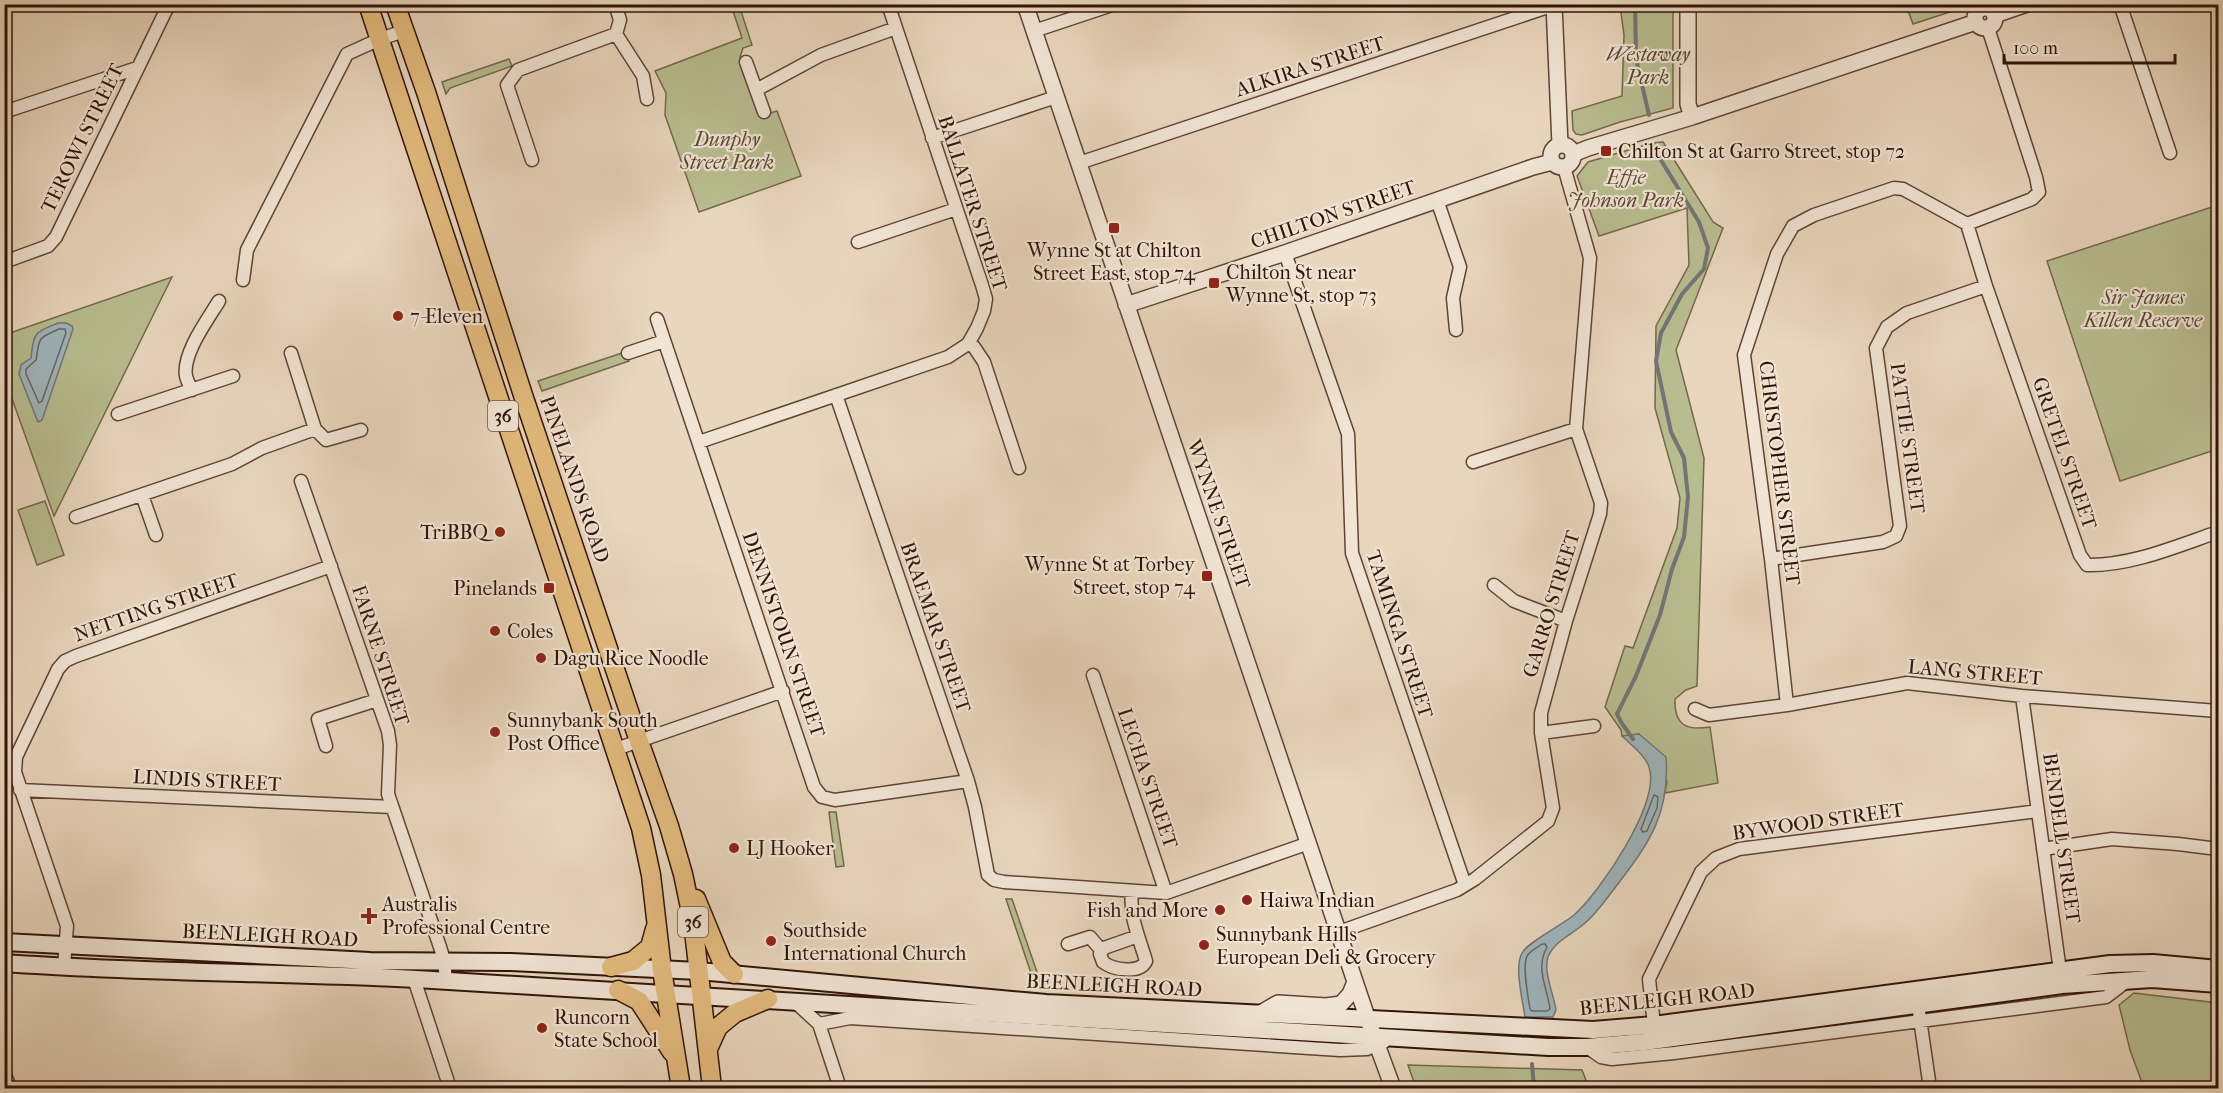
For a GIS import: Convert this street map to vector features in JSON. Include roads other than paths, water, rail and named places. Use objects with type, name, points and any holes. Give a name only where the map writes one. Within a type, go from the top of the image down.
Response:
[{"type":"main road","name":"36","points":[[368,4],[541,532],[641,828],[657,918],[662,970],[681,1089]]},
{"type":"main road","name":"PINELANDS ROAD","points":[[395,4],[426,92],[522,392],[669,826],[683,874],[699,971]]},
{"type":"main road","points":[[683,874],[722,962],[734,974]]},
{"type":"main road","points":[[611,967],[633,961],[650,947],[657,918]]},
{"type":"main road","name":"BEENLEIGH ROAD","points":[[4,942],[370,961],[444,960],[699,971],[1046,1003],[1582,1030],[1918,1004]]},
{"type":"main road","name":"BEENLEIGH ROAD","points":[[4,963],[414,979],[666,992],[1375,1040],[1394,1038],[1548,1047],[1587,1047],[1644,1042],[1918,1004],[2061,978],[2110,964],[2153,963],[2218,969]]},
{"type":"main road","name":"36","points":[[699,971],[712,1089]]},
{"type":"main road","name":"BEENLEIGH ROAD","points":[[2061,978],[2152,979],[2218,984]]},
{"type":"main road","points":[[618,990],[639,1001],[676,1058]]},
{"type":"main road","points":[[707,1053],[718,1027],[735,1013],[768,999]]},
{"type":"street","name":"TEROWI STREET","points":[[4,262],[48,246],[56,237],[169,4]]},
{"type":"street","points":[[615,4],[620,20],[616,34],[643,76],[647,99]]},
{"type":"street","name":"BALLATER STREET","points":[[888,4],[986,299],[984,311],[968,344]]},
{"type":"street","name":"WYNNE STREET","points":[[1025,4],[1393,1089]]},
{"type":"street","points":[[1034,31],[1115,4]]},
{"type":"street","points":[[1688,4],[1688,104],[1692,117]]},
{"type":"street","points":[[1558,165],[1551,153],[1555,148],[1567,150],[1588,148],[1692,117],[1986,22],[2027,4]]},
{"type":"street","points":[[2120,4],[2170,153]]},
{"type":"street","points":[[1554,5],[1567,150]]},
{"type":"street","name":"ALKIRA STREET","points":[[1078,163],[1554,5]]},
{"type":"street","points":[[1967,224],[2031,198],[2039,192],[2037,177],[1986,22]]},
{"type":"street","points":[[756,90],[821,55],[896,28]]},
{"type":"street","points":[[243,280],[247,250],[347,54],[404,31]]},
{"type":"street","points":[[532,160],[507,85],[513,75],[518,70],[616,34]]},
{"type":"street","points":[[746,62],[764,112]]},
{"type":"street","points":[[4,112],[137,68]]},
{"type":"street","points":[[932,138],[1056,97]]},
{"type":"street","name":"CHILTON STREET","points":[[1126,305],[1285,253],[1533,167],[1558,165]]},
{"type":"street","name":"GARRO STREET","points":[[1339,932],[1457,890],[1548,821],[1553,808],[1541,733],[1541,713],[1566,621],[1600,514],[1601,503],[1576,429],[1590,258],[1558,165]]},
{"type":"street","name":"CHRISTOPHER STREET","points":[[1787,705],[1771,559],[1744,355],[1777,254],[1793,226],[1814,215],[1894,188],[1903,189],[1967,224]]},
{"type":"street","points":[[1437,200],[1460,267],[1453,298],[1456,330]]},
{"type":"street","points":[[858,242],[956,209]]},
{"type":"street","name":"GRETEL STREET","points":[[1967,224],[1986,286],[2080,555],[2086,565],[2108,566],[2218,532]]},
{"type":"street","name":"TAMINGA STREET","points":[[1285,253],[1348,434],[1352,553],[1465,885]]},
{"type":"street","name":"PATTIE STREET","points":[[1771,559],[1883,542],[1896,536],[1900,526],[1876,348],[1887,327],[1907,313],[1986,286]]},
{"type":"street","points":[[192,390],[186,375],[187,362],[199,334],[219,301]]},
{"type":"street","name":"DENNISTOUN STREET","points":[[657,319],[814,787],[822,797],[835,800],[968,781]]},
{"type":"street","points":[[628,353],[664,341]]},
{"type":"street","points":[[699,442],[948,357],[968,344],[974,347],[984,362],[1019,468]]},
{"type":"street","points":[[291,353],[315,429],[326,440],[361,430]]},
{"type":"street","points":[[118,414],[233,376]]},
{"type":"street","name":"BRAEMAR STREET","points":[[836,395],[968,781],[988,875],[994,880],[1004,882],[1132,891]]},
{"type":"street","points":[[76,517],[232,464],[262,448],[315,429]]},
{"type":"street","points":[[1473,462],[1576,429]]},
{"type":"street","name":"FARNE STREET","points":[[301,481],[388,731],[390,745],[388,794],[444,960],[446,981]]},
{"type":"street","points":[[142,495],[156,535]]},
{"type":"street","name":"NETTING STREET","points":[[64,967],[67,926],[15,772],[16,757],[58,669],[65,661],[331,566]]},
{"type":"street","points":[[1494,585],[1514,601],[1566,621]]},
{"type":"street","name":"LECHA STREET","points":[[1092,675],[1166,893]]},
{"type":"street","name":"LANG STREET","points":[[1695,710],[1709,715],[1787,705],[1907,683],[2022,696],[2218,711]]},
{"type":"street","points":[[616,749],[783,691]]},
{"type":"street","name":"BENDELL STREET","points":[[2022,696],[2061,978]]},
{"type":"street","points":[[326,746],[318,719],[377,700]]},
{"type":"street","points":[[1541,733],[1594,726]]},
{"type":"street","name":"LINDIS STREET","points":[[20,790],[392,807]]},
{"type":"street","name":"BYWOOD STREET","points":[[1654,1025],[1649,979],[1701,872],[1716,858],[1739,849],[2038,811]]},
{"type":"street","points":[[2043,849],[2112,839],[2218,849]]},
{"type":"street","points":[[1068,944],[1090,937],[1101,950],[1103,962],[1107,965],[1132,969],[1142,967],[1146,961],[1131,908],[1132,891],[1166,893],[1309,843]]},
{"type":"street","points":[[1101,950],[1138,936]]},
{"type":"street","points":[[414,979],[450,1089]]},
{"type":"street","name":"BEENLEIGH ROAD","points":[[1918,1004],[2106,997],[2128,980]]},
{"type":"street","points":[[1258,1014],[1278,1003],[1333,1006],[1341,1004],[1350,994],[1355,982]]},
{"type":"street","points":[[794,1001],[819,1024],[840,1089]]},
{"type":"street","points":[[1918,1004],[1930,1089]]},
{"type":"street","name":"BEENLEIGH ROAD","points":[[819,1024],[850,1018],[1340,1050],[1366,1049],[1375,1040]]},
{"type":"street","points":[[4,1072],[10,1089]]},
{"type":"water","points":[[58,323],[66,323],[73,329],[42,420],[38,422],[19,374],[21,365],[31,358],[37,334]]},
{"type":"water","points":[[1639,734],[1666,757],[1665,795],[1655,826],[1639,855],[1598,910],[1551,951],[1547,970],[1556,1010],[1553,1017],[1525,1017],[1519,975],[1522,953],[1531,944],[1574,915],[1585,904],[1626,846],[1646,802],[1650,783],[1649,767],[1641,754],[1622,736]]},
{"type":"waterway","points":[[1635,4],[1636,59],[1649,115]]},
{"type":"waterway","points":[[1633,739],[1617,714],[1636,676],[1660,615],[1672,569],[1684,537],[1688,497],[1684,458],[1671,432],[1656,361],[1661,333],[1682,294],[1704,269],[1708,248],[1699,222],[1659,157],[1656,144]]},
{"type":"waterway","points":[[1532,1064],[1534,1088]]},
{"type":"place","name":"Chilton St at Garro Street, stop 72","points":[[1606,151]]},
{"type":"place","name":"Wynne St at Chilton Street East, stop 74","points":[[1114,228]]},
{"type":"place","name":"Chilton St near Wynne St, stop 73","points":[[1214,283]]},
{"type":"place","name":"7-Eleven","points":[[398,316]]},
{"type":"place","name":"TriBBQ","points":[[500,532]]},
{"type":"place","name":"Wynne St at Torbey Street, stop 74","points":[[1207,576]]},
{"type":"place","name":"Pinelands","points":[[549,588]]},
{"type":"place","name":"Coles","points":[[495,631]]},
{"type":"place","name":"Dagu Rice Noodle","points":[[541,658]]},
{"type":"place","name":"Sunnybank South Post Office","points":[[495,732]]},
{"type":"place","name":"LJ Hooker","points":[[734,848]]},
{"type":"place","name":"Haiwa Indian","points":[[1247,900]]},
{"type":"place","name":"Fish and More","points":[[1220,910]]},
{"type":"place","name":"Australis Professional Centre","points":[[369,916]]},
{"type":"place","name":"Southside International Church","points":[[771,941]]},
{"type":"place","name":"Sunnybank Hills European Deli & Grocery","points":[[1204,945]]},
{"type":"place","name":"Runcorn State School","points":[[542,1028]]},
{"type":"park label","name":"Westaway Park","points":[[1648,66]]},
{"type":"park label","name":"Dunphy Street Park","points":[[727,150]]},
{"type":"park label","name":"Effie Johnson Park","points":[[1626,188]]},
{"type":"park label","name":"Sir James Killen Reserve","points":[[2143,308]]}]
